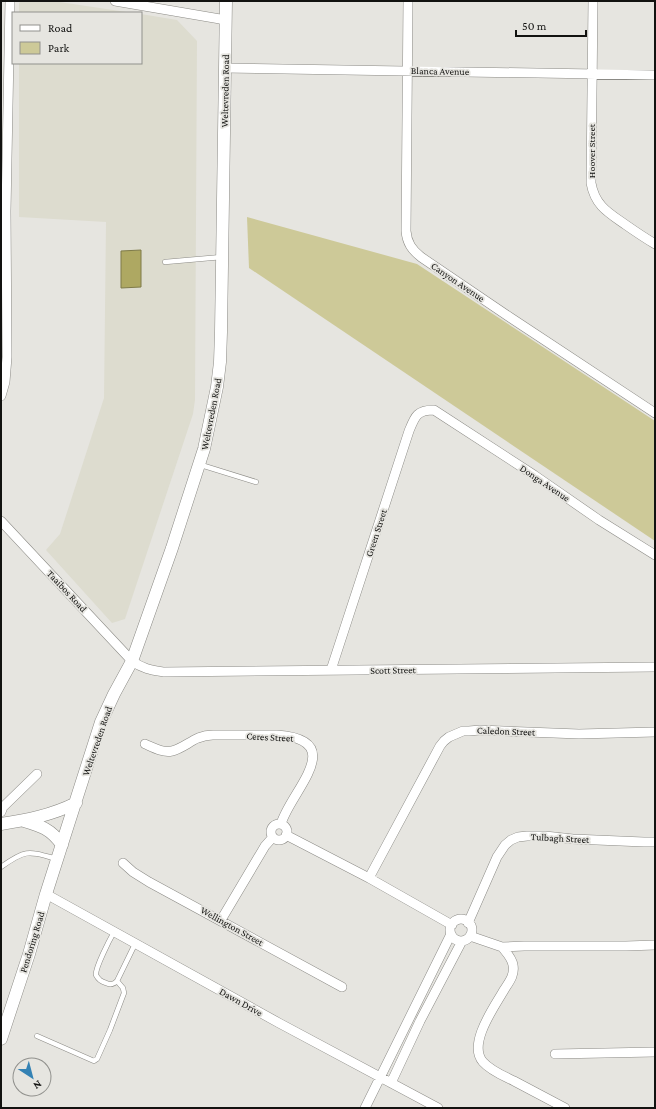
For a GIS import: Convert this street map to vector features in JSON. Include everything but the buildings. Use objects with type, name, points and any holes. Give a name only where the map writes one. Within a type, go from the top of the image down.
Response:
[{"type":"main road","name":"Weltevreden Road","points":[[62,845],[102,722],[114,694],[132,662],[150,612],[204,449],[212,414],[220,362],[226,1]]},
{"type":"main road","points":[[1,824],[60,810],[76,803]]},
{"type":"main road","points":[[23,820],[50,831],[62,845]]},
{"type":"main road","name":"Pendoring Road","points":[[1,1039],[29,954],[62,845]]},
{"type":"street","points":[[1,396],[5,382],[7,358],[6,211],[10,1]]},
{"type":"street","points":[[115,1],[148,4],[226,20]]},
{"type":"street","name":"Canyon Avenue","points":[[408,1],[406,231],[408,241],[412,249],[421,257],[504,314],[655,413]]},
{"type":"street","name":"Hoover Street","points":[[593,1],[592,190],[600,204],[607,212],[655,244]]},
{"type":"street","name":"Blanca Avenue","points":[[225,68],[655,75]]},
{"type":"street","name":"Green Street","points":[[331,670],[409,431],[415,418],[420,413],[425,410],[434,410]]},
{"type":"street","name":"Donga Avenue","points":[[434,410],[534,475],[599,520],[655,555]]},
{"type":"street","name":"Taaibos Road","points":[[1,521],[132,662]]},
{"type":"street","name":"Scott Street","points":[[132,662],[148,670],[164,672],[655,667]]},
{"type":"street","name":"Caledon Street","points":[[369,878],[440,746],[449,737],[462,732],[480,730],[579,734],[655,732]]},
{"type":"street","name":"Ceres Street","points":[[145,744],[158,749],[172,751],[197,738],[213,735],[278,735],[302,740],[308,744],[312,751],[312,763],[308,774],[283,816],[280,824]]},
{"type":"street","points":[[1,812],[4,807],[37,774]]},
{"type":"street","points":[[280,824],[286,828],[286,835],[282,839],[276,839],[273,837],[271,831],[274,825],[280,824]]},
{"type":"street","points":[[286,835],[369,878],[451,930],[454,938],[458,941],[466,939],[502,947],[655,945]]},
{"type":"street","name":"Tulbagh Street","points":[[468,923],[497,857],[511,840],[518,837],[545,836],[573,839],[655,842]]},
{"type":"street","points":[[221,920],[265,846],[273,837]]},
{"type":"street","name":"Wellington Street","points":[[123,863],[133,872],[149,882],[342,987]]},
{"type":"street","name":"Dawn Drive","points":[[46,894],[135,944],[438,1108]]},
{"type":"street","points":[[365,1108],[455,922],[464,920],[471,927],[471,932],[413,1036],[391,1083]]},
{"type":"street","points":[[502,947],[513,964],[512,977],[483,1027],[479,1041],[479,1055],[483,1063],[498,1073],[565,1108]]},
{"type":"street","points":[[403,1031],[413,1036]]},
{"type":"street","points":[[555,1054],[655,1052]]},
{"type":"lane","points":[[165,262],[222,257]]},
{"type":"lane","points":[[199,464],[256,482]]},
{"type":"lane","points":[[1,868],[14,858],[24,853],[34,853],[57,859]]},
{"type":"lane","points":[[114,932],[96,972],[99,979],[106,983],[114,984],[117,981],[135,944]]},
{"type":"lane","points":[[37,1036],[94,1061],[97,1059],[124,993],[123,988],[117,981]]},
{"type":"shaded area","points":[[21,1],[53,1],[126,12],[19,12],[19,3]]},
{"type":"shaded area","points":[[142,14],[177,20],[197,41],[195,400],[193,414],[125,619],[112,623],[46,550],[60,534],[104,398],[106,222],[19,217],[19,64],[142,64]]},
{"type":"shaded area","points":[[141,250],[141,287],[121,288],[121,251]]},
{"type":"green space","points":[[247,217],[417,264],[655,421],[655,541],[249,268]]}]
